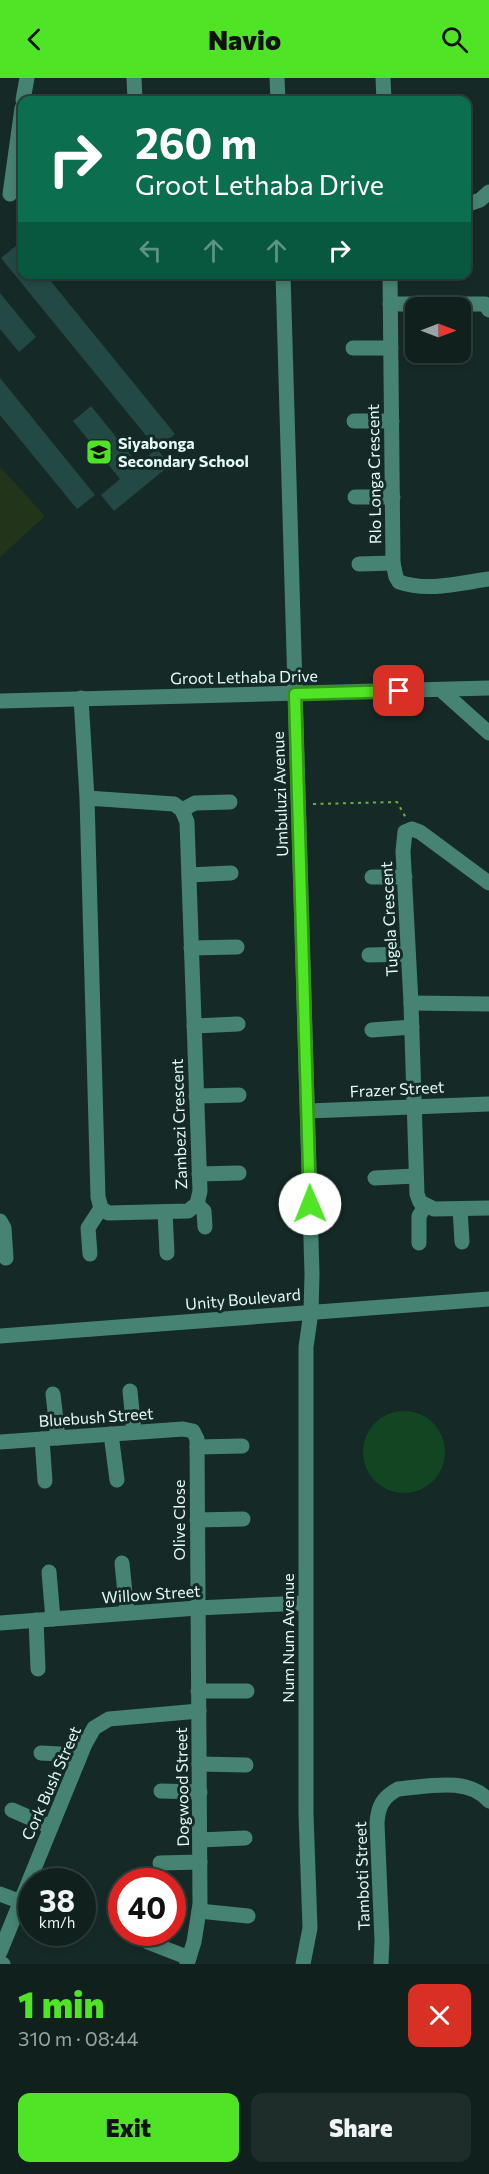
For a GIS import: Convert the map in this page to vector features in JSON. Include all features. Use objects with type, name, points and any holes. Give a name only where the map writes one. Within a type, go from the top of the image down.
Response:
[{"type":"street","points":[[25,96],[27,78]]},
{"type":"street","points":[[134,78],[135,96]]},
{"type":"street","points":[[277,78],[278,96]]},
{"type":"street","points":[[383,78],[384,96]]},
{"type":"street","points":[[11,194],[18,139]]},
{"type":"street","points":[[471,203],[480,200],[489,192]]},
{"type":"street","name":"Umbuluzi Avenue","points":[[283,279],[308,1111],[311,1312]]},
{"type":"street","name":"Rlo Longa Crescent","points":[[390,279],[393,563],[396,577],[399,582],[408,585],[448,585],[489,579]]},
{"type":"street","points":[[390,304],[485,304],[489,310]]},
{"type":"street","points":[[353,348],[391,348]]},
{"type":"street","points":[[354,421],[392,421]]},
{"type":"street","points":[[355,497],[393,496]]},
{"type":"street","points":[[359,564],[393,563]]},
{"type":"street","name":"Groot Lethaba Drive","points":[[0,700],[489,688]]},
{"type":"street","points":[[441,690],[489,733]]},
{"type":"street","points":[[81,698],[87,798],[97,1190],[101,1208],[88,1228],[90,1254]]},
{"type":"street","points":[[87,798],[174,804],[182,810],[195,803],[230,802]]},
{"type":"street","name":"Zambezi Crescent","points":[[101,1208],[114,1214],[188,1211],[197,1204],[200,1191],[187,822],[182,810]]},
{"type":"street","points":[[410,829],[420,832],[489,883]]},
{"type":"street","name":"Tugela Crescent","points":[[410,829],[405,832],[404,838],[416,1176],[417,1194],[420,1202],[425,1206]]},
{"type":"street","points":[[189,875],[231,873]]},
{"type":"street","points":[[372,877],[405,877]]},
{"type":"street","points":[[192,948],[237,947]]},
{"type":"street","points":[[369,955],[408,954]]},
{"type":"street","points":[[411,1003],[489,1004]]},
{"type":"street","points":[[194,1026],[238,1024]]},
{"type":"street","points":[[372,1030],[412,1027]]},
{"type":"street","points":[[196,1096],[239,1095]]},
{"type":"street","name":"Frazer Street","points":[[308,1111],[489,1104]]},
{"type":"street","points":[[199,1174],[239,1173]]},
{"type":"street","points":[[375,1178],[416,1176]]},
{"type":"street","points":[[197,1204],[204,1211],[205,1227]]},
{"type":"street","points":[[419,1243],[419,1216],[425,1206],[434,1209],[489,1208]]},
{"type":"street","points":[[460,1209],[462,1242]]},
{"type":"street","points":[[165,1212],[167,1252]]},
{"type":"street","points":[[0,1221],[4,1228],[6,1258]]},
{"type":"street","name":"Unity Boulevard","points":[[0,1336],[489,1299]]},
{"type":"street","name":"Num Num Avenue","points":[[303,1964],[310,1928],[306,1814],[305,1604],[306,1347],[311,1312]]},
{"type":"street","points":[[130,1391],[134,1432]]},
{"type":"street","points":[[53,1394],[58,1438]]},
{"type":"street","name":"Bluebush Street","points":[[0,1442],[183,1429],[196,1440],[242,1446]]},
{"type":"street","points":[[111,1434],[117,1480]]},
{"type":"street","points":[[42,1439],[45,1481]]},
{"type":"street","name":"Olive Close","points":[[196,1440],[197,1608]]},
{"type":"street","points":[[197,1520],[243,1519]]},
{"type":"street","points":[[122,1563],[127,1613]]},
{"type":"street","points":[[49,1572],[53,1619]]},
{"type":"street","name":"Willow Street","points":[[0,1623],[197,1608],[305,1604]]},
{"type":"street","name":"Dogwood Street","points":[[188,1961],[199,1911],[197,1608]]},
{"type":"street","points":[[36,1620],[38,1670]]},
{"type":"street","points":[[198,1691],[247,1691]]},
{"type":"street","name":"Cork Bush Street","points":[[36,1868],[78,1761],[94,1728],[109,1719],[199,1711]]},
{"type":"street","points":[[41,1753],[60,1755],[78,1761]]},
{"type":"street","points":[[199,1764],[246,1765]]},
{"type":"street","name":"Tamboti Street","points":[[385,1963],[377,1823],[380,1804],[391,1792],[398,1789],[464,1786],[483,1793],[489,1801]]},
{"type":"street","points":[[161,1791],[200,1792]]},
{"type":"street","points":[[12,1810],[51,1827]]},
{"type":"street","points":[[200,1840],[245,1838]]},
{"type":"street","points":[[160,1863],[200,1862]]},
{"type":"street","points":[[0,1894],[18,1894]]},
{"type":"street","points":[[199,1911],[248,1916]]},
{"type":"street","name":"Cork Bush Street","points":[[0,1952],[18,1912]]},
{"type":"street","points":[[156,1946],[188,1961]]},
{"type":"path","points":[[298,804],[397,802],[410,829]]},
{"type":"shaded area","points":[[0,467],[45,516],[0,557]]},
{"type":"shaded area","points":[[404,1411],[420,1414],[433,1423],[442,1436],[445,1452],[442,1468],[433,1481],[420,1490],[404,1493],[388,1490],[375,1481],[366,1468],[363,1452],[366,1436],[375,1423],[388,1414]]},
{"type":"building","points":[[18,244],[18,279],[1,258]]},
{"type":"building","points":[[18,279],[49,279],[175,434],[157,449]]},
{"type":"building","points":[[0,293],[36,337],[19,352],[0,329]]},
{"type":"building","points":[[0,378],[95,495],[77,509],[0,415]]},
{"type":"building","points":[[91,406],[138,464],[157,449],[170,465],[114,511],[101,495],[120,479],[73,421]]},
{"type":"place","name":"Siyabonga Secondary School","points":[[99,452]]},
{"type":"route","points":[[310,1204],[295,694],[399,691]]}]
